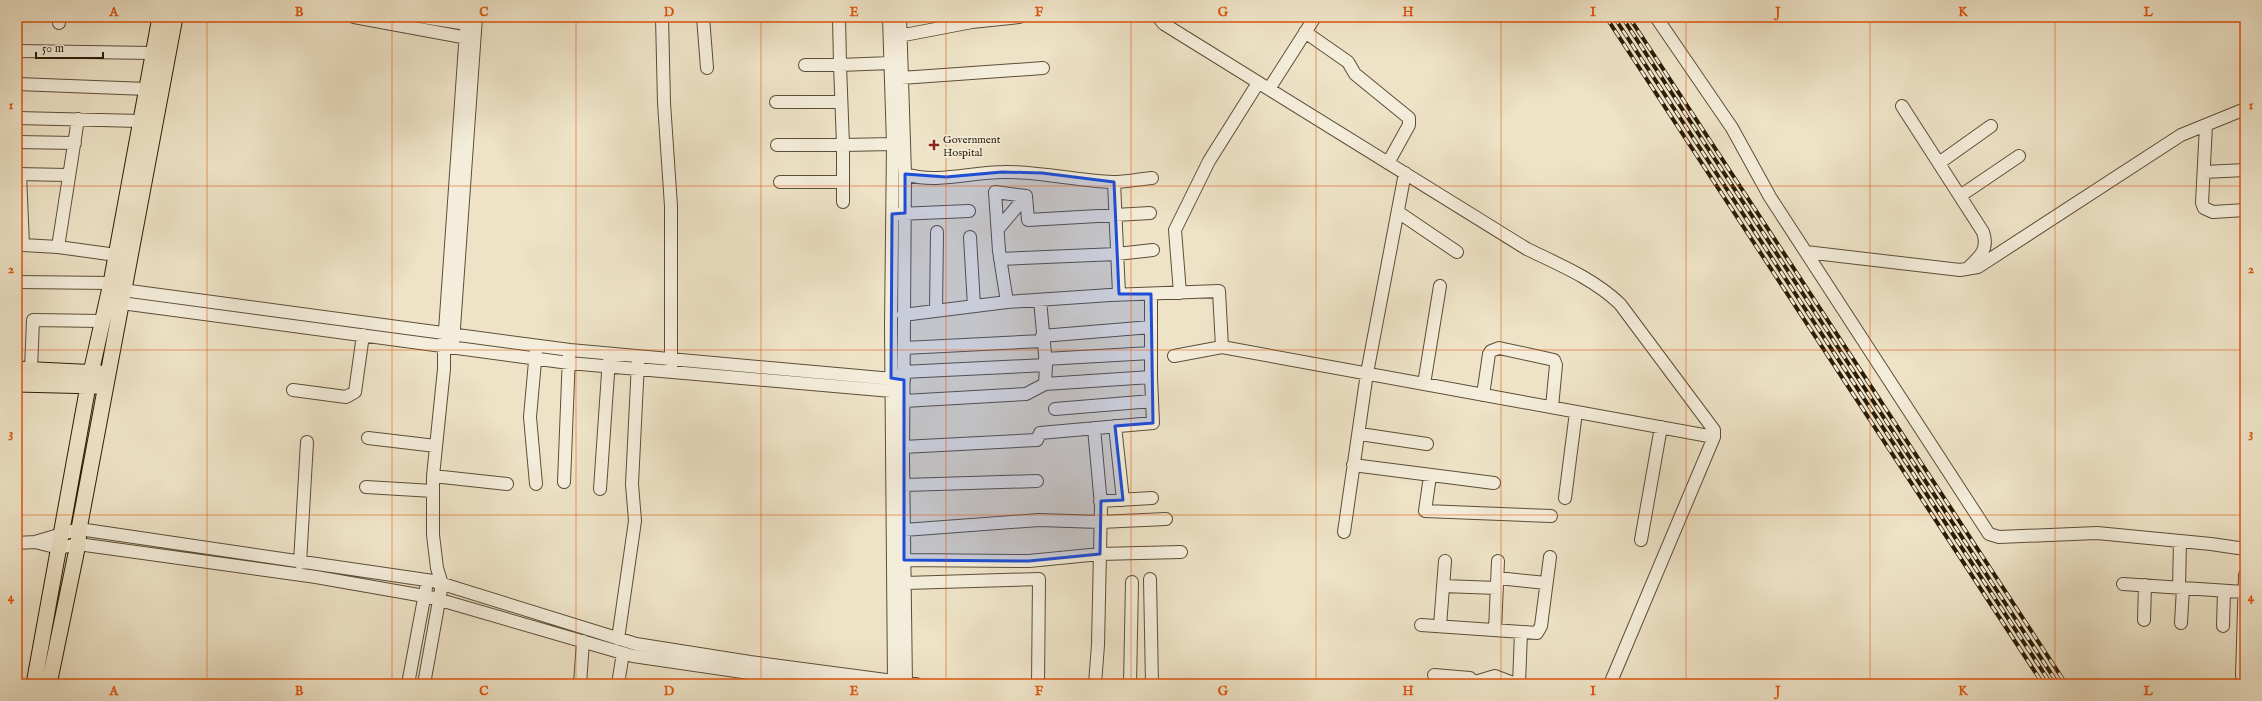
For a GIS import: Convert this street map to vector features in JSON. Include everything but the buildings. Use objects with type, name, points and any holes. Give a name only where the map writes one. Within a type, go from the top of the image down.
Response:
[{"type":"main road","points":[[49,684],[107,381],[115,293],[116,254],[160,17]]},
{"type":"main road","points":[[34,684],[102,321],[115,293],[175,17]]},
{"type":"main road","points":[[24,370],[107,381]]},
{"type":"main road","points":[[17,384],[90,379]]},
{"type":"street","points":[[354,17],[470,39]]},
{"type":"street","points":[[424,17],[472,21],[449,340],[444,365],[433,476],[433,535],[436,568],[442,584],[424,684]]},
{"type":"street","points":[[662,17],[664,103],[671,206],[671,366]]},
{"type":"street","points":[[703,17],[707,68]]},
{"type":"street","points":[[839,17],[843,145],[843,202]]},
{"type":"street","points":[[889,17],[893,144],[891,378]]},
{"type":"street","points":[[900,17],[899,36],[905,174],[904,348],[901,387],[903,683]]},
{"type":"street","points":[[899,36],[972,22],[1019,17]]},
{"type":"street","points":[[1158,17],[1164,24],[1527,249],[1586,278],[1606,291],[1620,304],[1714,430],[1714,437],[1610,684]]},
{"type":"street","points":[[1269,89],[1314,17]]},
{"type":"street","points":[[1656,17],[1732,128],[1770,197],[1989,534],[1999,537],[2097,533],[2245,549]]},
{"type":"street","points":[[1305,32],[1348,62],[1355,74],[1409,118],[1409,125],[1388,163]]},
{"type":"street","points":[[17,51],[153,54]]},
{"type":"street","points":[[805,65],[890,63]]},
{"type":"street","points":[[901,78],[1042,68]]},
{"type":"street","points":[[1180,293],[1176,230],[1209,161],[1258,82]]},
{"type":"street","points":[[17,84],[147,89]]},
{"type":"street","points":[[776,102],[841,102]]},
{"type":"street","points":[[1902,106],[1983,232],[1986,240],[1981,255],[1966,270]]},
{"type":"street","points":[[1806,252],[1966,270],[1984,264],[2177,138],[2245,109]]},
{"type":"street","points":[[17,118],[141,121]]},
{"type":"street","points":[[58,247],[68,175],[78,119]]},
{"type":"street","points":[[2206,125],[2202,203],[2204,208],[2213,212],[2245,210]]},
{"type":"street","points":[[1939,163],[1991,126]]},
{"type":"street","points":[[17,142],[74,143]]},
{"type":"street","points":[[777,145],[893,144]]},
{"type":"street","points":[[1960,196],[2019,156]]},
{"type":"street","points":[[2204,172],[2245,170]]},
{"type":"street","points":[[905,174],[913,176],[946,177],[1002,172],[1042,173],[1114,182],[1152,178]]},
{"type":"street","points":[[1344,532],[1353,465],[1360,434],[1367,373],[1405,173]]},
{"type":"street","points":[[68,175],[19,174],[23,245],[58,247],[116,254]]},
{"type":"street","points":[[780,182],[843,182]]},
{"type":"street","points":[[1114,182],[1119,294]]},
{"type":"street","points":[[1007,302],[1000,259],[995,192],[1026,196]]},
{"type":"street","points":[[1026,196],[1028,220],[1150,213]]},
{"type":"street","points":[[998,229],[1026,196]]},
{"type":"street","points":[[892,214],[969,211]]},
{"type":"street","points":[[1398,212],[1457,252]]},
{"type":"street","points":[[936,311],[937,232]]},
{"type":"street","points":[[970,237],[974,306]]},
{"type":"street","points":[[1000,259],[1117,254],[1153,250]]},
{"type":"street","points":[[17,282],[292,314],[449,340],[536,351],[570,350],[609,360],[638,370],[671,366],[891,378],[901,387],[905,583],[903,683]]},
{"type":"street","points":[[1424,384],[1440,286]]},
{"type":"street","points":[[904,315],[1007,302],[1119,294],[1180,293],[1219,290],[1222,347]]},
{"type":"street","points":[[115,293],[363,335],[449,340]]},
{"type":"street","points":[[903,447],[1037,440],[1040,433],[1153,423],[1151,377],[1151,294]]},
{"type":"street","points":[[1040,300],[1046,362],[1045,384]]},
{"type":"street","points":[[24,370],[33,320],[102,321]]},
{"type":"street","points":[[904,348],[1043,338],[1151,327]]},
{"type":"street","points":[[293,390],[346,397],[351,396],[355,392],[363,335]]},
{"type":"street","points":[[1174,356],[1222,347],[1714,437]]},
{"type":"street","points":[[1483,395],[1489,354],[1491,351],[1499,348],[1554,360],[1556,365],[1552,407]]},
{"type":"street","points":[[564,482],[570,350]]},
{"type":"street","points":[[536,351],[569,363],[638,357],[671,366],[901,387],[1026,394],[1045,384],[1151,377]]},
{"type":"street","points":[[536,351],[530,417],[536,484]]},
{"type":"street","points":[[901,387],[1046,362],[1151,353]]},
{"type":"street","points":[[618,639],[635,521],[632,484],[638,357]]},
{"type":"street","points":[[600,489],[609,360]]},
{"type":"street","points":[[1055,409],[1152,401]]},
{"type":"street","points":[[1565,498],[1576,412]]},
{"type":"street","points":[[1116,426],[1123,500]]},
{"type":"street","points":[[1641,540],[1661,427]]},
{"type":"street","points":[[1094,428],[1100,501],[1098,645],[1095,684]]},
{"type":"street","points":[[1360,434],[1427,444]]},
{"type":"street","points":[[368,438],[436,446]]},
{"type":"street","points":[[300,563],[307,442]]},
{"type":"street","points":[[1353,465],[1494,483]]},
{"type":"street","points":[[433,476],[507,484]]},
{"type":"street","points":[[1430,476],[1425,511],[1551,516]]},
{"type":"street","points":[[904,484],[1036,481]]},
{"type":"street","points":[[366,487],[433,491]]},
{"type":"street","points":[[1100,501],[1152,498]]},
{"type":"street","points":[[904,530],[1039,520],[1100,522],[1166,519]]},
{"type":"street","points":[[17,543],[60,540],[78,536],[427,580],[618,639],[749,673],[903,683]]},
{"type":"street","points":[[78,536],[439,599],[651,660],[825,684]]},
{"type":"street","points":[[2180,541],[2181,623]]},
{"type":"street","points":[[904,560],[1028,561],[1100,554],[1181,552]]},
{"type":"street","points":[[1421,625],[1533,633],[1539,631],[1550,558]]},
{"type":"street","points":[[1440,626],[1445,561]]},
{"type":"street","points":[[1495,630],[1498,561]]},
{"type":"street","points":[[408,684],[427,580],[436,568]]},
{"type":"street","points":[[2242,676],[2245,575]]},
{"type":"street","points":[[905,583],[1040,579],[1038,684]]},
{"type":"street","points":[[1150,579],[1152,684]]},
{"type":"street","points":[[1130,684],[1132,582]]},
{"type":"street","points":[[1443,586],[1497,583],[1546,583]]},
{"type":"street","points":[[2123,584],[2244,592]]},
{"type":"street","points":[[2144,620],[2145,585]]},
{"type":"street","points":[[2223,626],[2224,590]]},
{"type":"street","points":[[1434,675],[1470,678],[1475,683],[1495,676],[1518,684],[1521,632]]},
{"type":"street","points":[[580,684],[583,641]]},
{"type":"street","points":[[618,684],[623,653]]},
{"type":"highlighted area","points":[[1002,172],[1042,173],[1114,182],[1119,294],[1151,294],[1153,423],[1115,426],[1123,500],[1101,501],[1100,554],[1029,561],[904,560],[904,380],[891,378],[891,326],[892,214],[905,213],[905,174],[946,177]]},
{"type":"railway","points":[[1606,17],[2043,684]]},
{"type":"railway","points":[[1614,17],[2051,684]]},
{"type":"railway","points":[[1622,17],[2058,684]]},
{"type":"railway","points":[[1629,17],[2066,684]]},
{"type":"place","name":"Government Hospital","points":[[934,145]]}]
